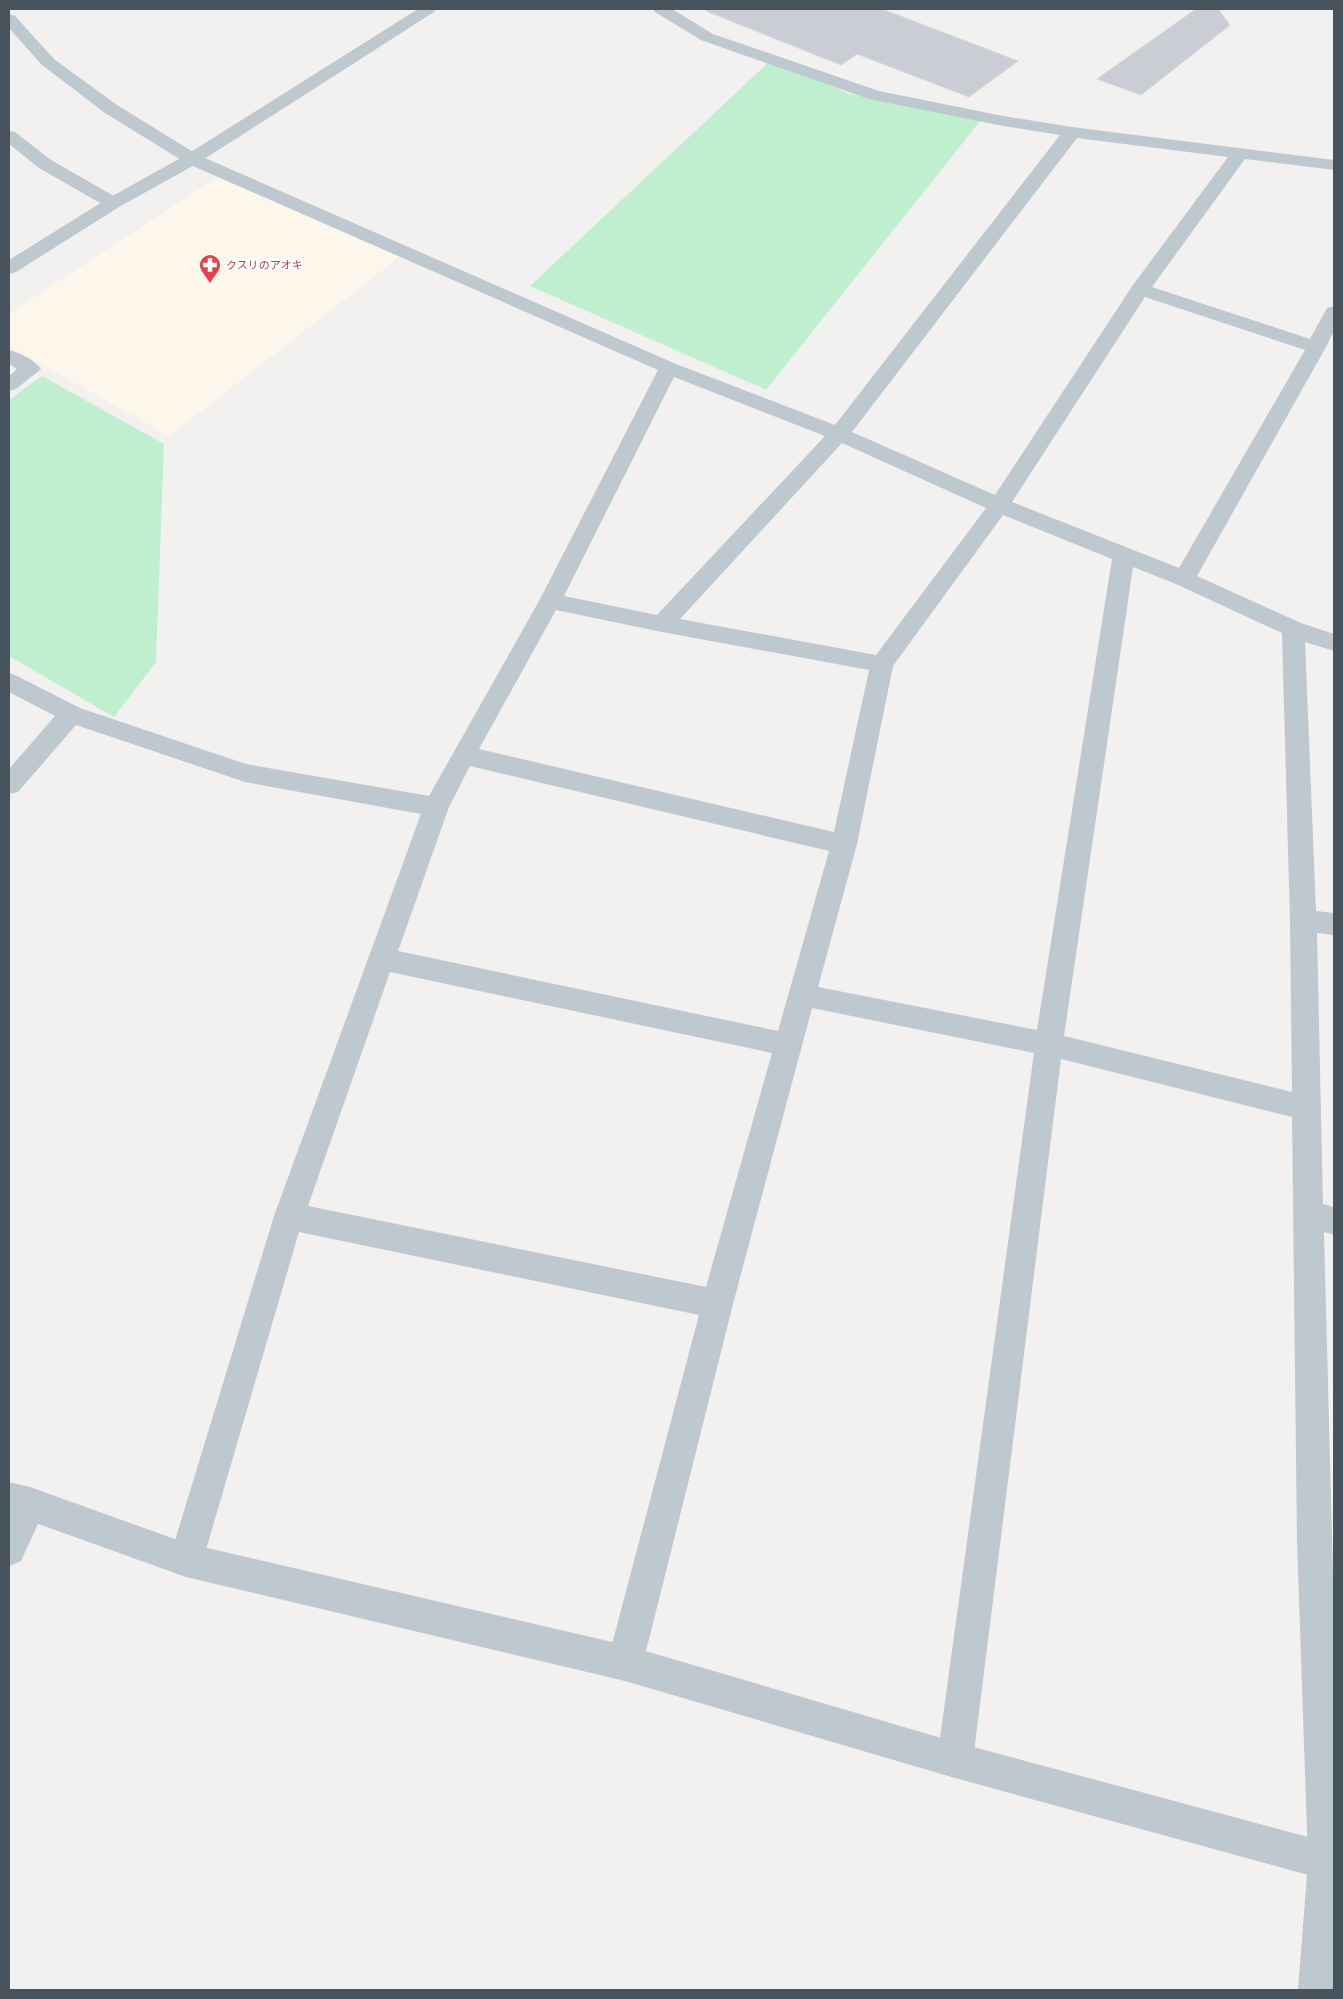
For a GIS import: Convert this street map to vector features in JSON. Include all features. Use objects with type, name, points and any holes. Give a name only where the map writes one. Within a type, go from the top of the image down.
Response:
[{"type":"street","points":[[9,268],[113,203],[192,159],[428,9]]},
{"type":"street","points":[[660,9],[706,37],[875,95],[1003,121],[1072,132],[1334,165]]},
{"type":"street","points":[[9,19],[48,62],[111,109],[192,159],[669,368],[839,434],[999,505],[1184,579],[1293,629],[1334,643]]},
{"type":"street","points":[[662,624],[839,434],[1072,132]]},
{"type":"street","points":[[9,136],[45,164],[113,203]]},
{"type":"street","points":[[624,1663],[718,1304],[844,844],[882,664],[999,505],[1140,289],[1240,153]]},
{"type":"street","points":[[1140,289],[1316,347]]},
{"type":"street","points":[[1184,579],[1334,312]]},
{"type":"street","points":[[9,356],[31,369],[9,385]]},
{"type":"street","points":[[186,1560],[290,1216],[436,808],[463,755],[550,602],[669,368]]},
{"type":"street","points":[[955,1760],[1049,1044],[1124,554]]},
{"type":"street","points":[[550,602],[882,664]]},
{"type":"street","points":[[1293,629],[1307,1108],[1322,1218],[1324,1544],[1331,1863],[1318,1990]]},
{"type":"street","points":[[9,682],[70,714],[245,773],[436,808]]},
{"type":"street","points":[[9,785],[70,714]]},
{"type":"street","points":[[463,755],[844,844]]},
{"type":"street","points":[[1303,921],[1334,924]]},
{"type":"street","points":[[382,959],[789,1045]]},
{"type":"street","points":[[803,995],[1049,1044],[1307,1108]]},
{"type":"street","points":[[290,1216],[718,1304]]},
{"type":"street","points":[[9,1549],[19,1501],[186,1560],[624,1663],[955,1760],[1331,1863]]},
{"type":"shaded area","name":"クスリのアオキ","points":[[219,176],[403,254],[169,436],[9,346],[9,314]]},
{"type":"green space","points":[[771,60],[850,94],[985,115],[766,390],[530,286]]},
{"type":"green space","points":[[42,376],[164,444],[156,662],[114,717],[9,656],[9,400]]},
{"type":"building","points":[[707,9],[882,9],[1018,61],[969,97],[857,54],[841,65],[706,11]]},
{"type":"building","points":[[1196,9],[1218,9],[1230,25],[1141,95],[1097,79]]},
{"type":"place","name":"クスリのアオキ","points":[[210,284]]}]
